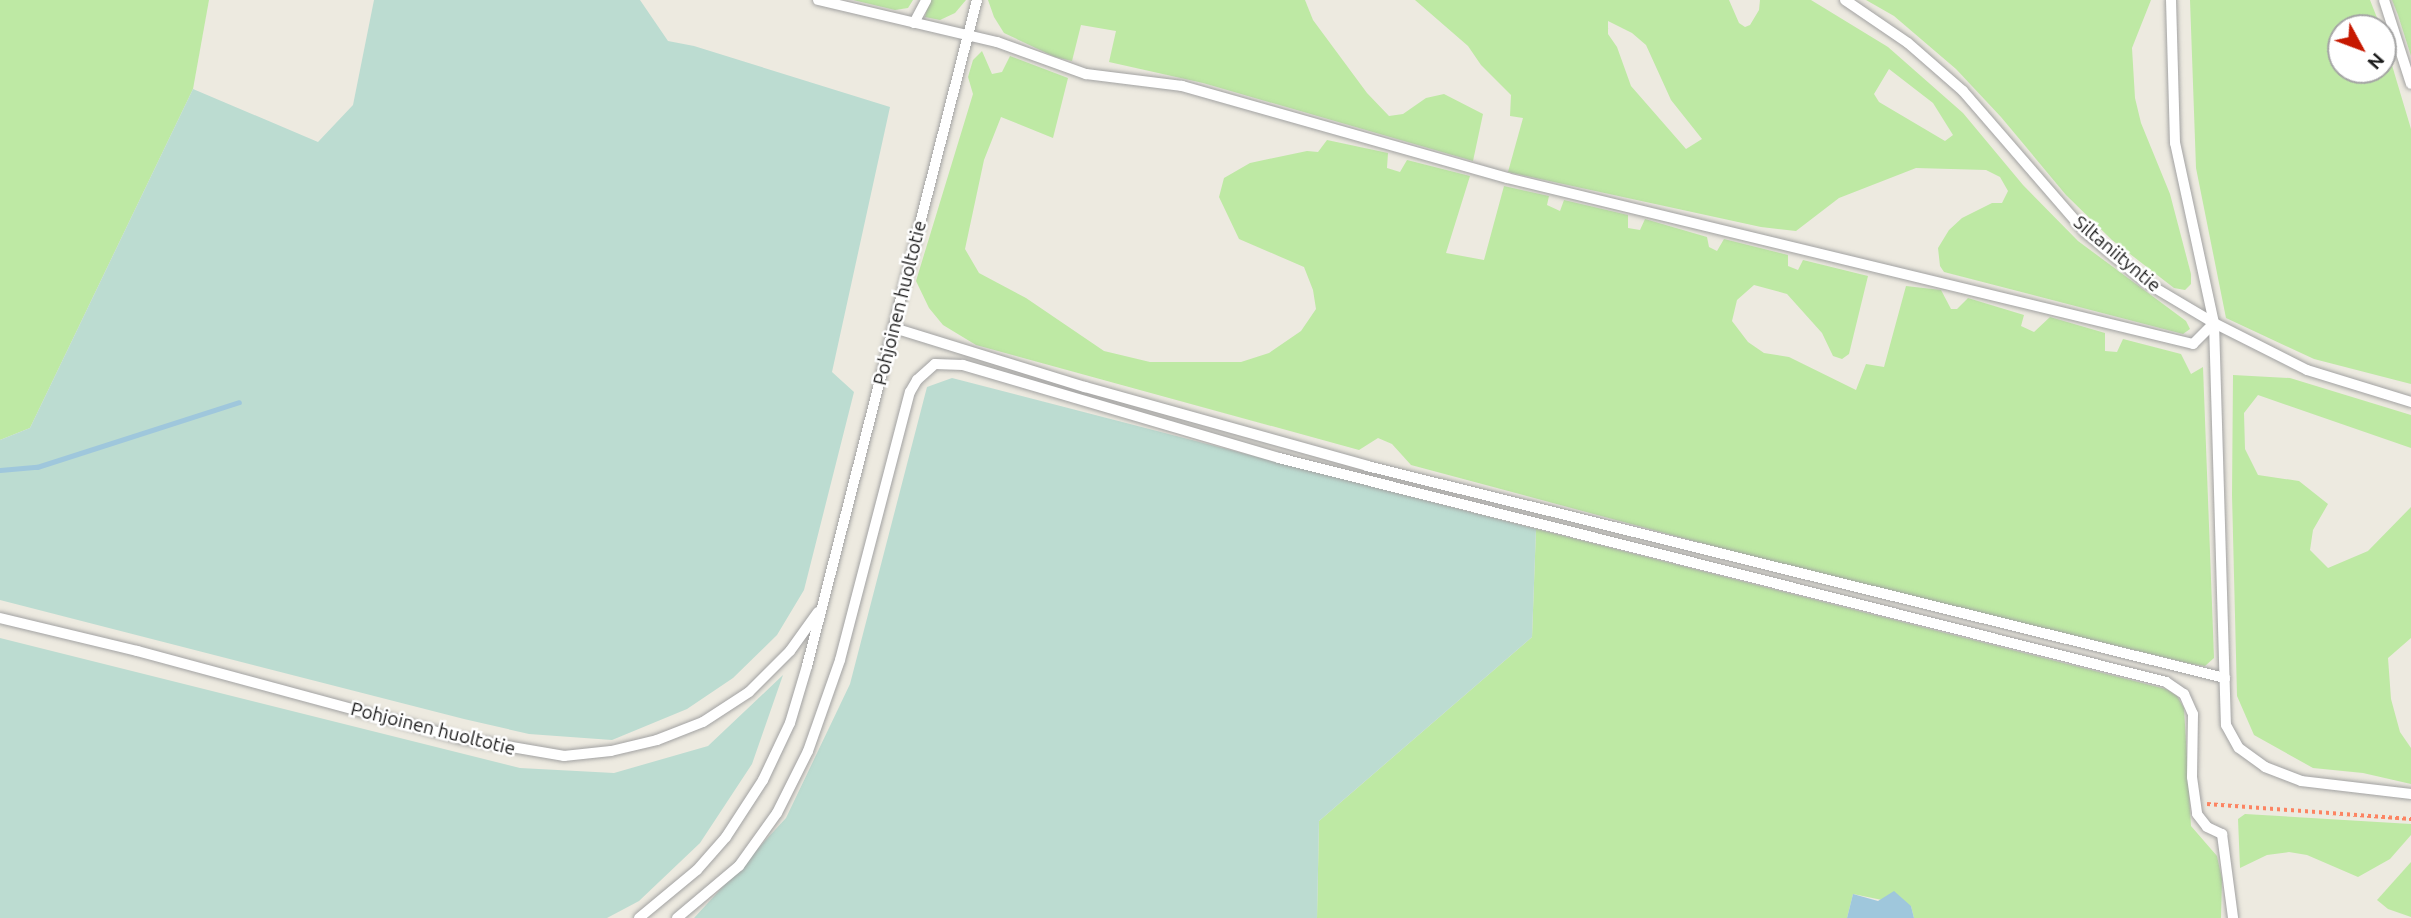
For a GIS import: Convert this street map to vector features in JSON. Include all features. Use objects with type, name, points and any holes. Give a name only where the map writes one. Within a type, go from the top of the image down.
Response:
[{"type":"lane","points":[[818,0],[997,42],[1086,74],[1182,86],[1507,178],[2193,344],[2214,323]]},
{"type":"lane","points":[[915,23],[926,0]]},
{"type":"lane","name":"Pohjoinen huoltotie","points":[[639,918],[697,870],[726,838],[763,780],[790,723],[823,606],[977,0]]},
{"type":"lane","name":"Siltaniityntie","points":[[1845,0],[1909,43],[1963,91],[2085,232],[2146,282],[2214,323],[2307,370],[2411,402]]},
{"type":"lane","points":[[2171,0],[2175,143],[2214,323],[2226,725],[2239,748],[2265,767],[2301,781],[2411,794]]},
{"type":"lane","points":[[2384,0],[2411,84]]},
{"type":"lane","points":[[894,328],[1085,387],[1367,466],[2225,678]]},
{"type":"lane","points":[[677,918],[739,866],[777,813],[807,751],[839,660],[910,392],[917,380],[935,364],[963,365],[1279,458],[2166,682],[2184,694],[2193,714],[2192,777],[2197,814],[2207,827],[2222,834],[2233,918]]},
{"type":"lane","name":"Pohjoinen huoltotie","points":[[0,618],[138,651],[459,738],[564,756],[611,751],[657,740],[703,722],[750,692],[790,651],[823,606]]},
{"type":"path","points":[[2195,803],[2411,819]]},
{"type":"green space","points":[[0,0],[209,0],[193,89],[30,428],[0,440]]},
{"type":"green space","points":[[853,0],[913,0],[908,8],[895,10]]},
{"type":"green space","points":[[929,0],[966,0],[955,13],[940,20],[925,17]]},
{"type":"green space","points":[[988,0],[1305,0],[1313,20],[1367,93],[1389,116],[1403,114],[1426,98],[1444,94],[1483,114],[1473,161],[1203,83],[1109,62],[1116,31],[1081,25],[1072,61],[1055,57],[1004,33]]},
{"type":"green space","points":[[1415,0],[1729,0],[1739,23],[1745,27],[1750,25],[1759,10],[1760,0],[1811,0],[1888,47],[1963,113],[2023,185],[2078,241],[2186,321],[2190,329],[2183,334],[1944,272],[1940,266],[1938,248],[1949,230],[1962,218],[1992,203],[2002,203],[2008,191],[2000,177],[1986,170],[1916,168],[1839,198],[1796,231],[1761,227],[1508,172],[1523,118],[1510,116],[1511,95],[1481,65],[1468,46]],"holes":[[[1608,21],[1632,33],[1646,45],[1671,100],[1702,139],[1686,149],[1631,86],[1617,47],[1608,34]],[[1889,69],[1933,103],[1953,135],[1945,141],[1879,102],[1874,94]]]},
{"type":"green space","points":[[1866,0],[2151,0],[2132,48],[2135,98],[2141,123],[2170,194],[2191,274],[2191,284],[2185,290],[2174,288],[2112,240],[2066,195],[2001,117],[1956,69],[1894,16]]},
{"type":"green space","points":[[2190,0],[2370,0],[2376,14],[2327,14],[2327,84],[2397,82],[2411,129],[2411,384],[2314,359],[2226,318],[2196,168]]},
{"type":"green space","points":[[2392,0],[2411,0],[2411,56],[2398,15]]},
{"type":"green space","points":[[982,51],[992,74],[1002,72],[1010,56],[1068,78],[1053,138],[1001,117],[984,160],[965,249],[979,273],[1026,298],[1104,351],[1150,362],[1241,362],[1269,353],[1301,331],[1316,309],[1313,290],[1304,267],[1239,239],[1219,197],[1224,178],[1250,163],[1307,151],[1318,152],[1327,140],[1388,153],[1387,168],[1400,172],[1407,160],[1470,176],[1446,253],[1484,260],[1504,186],[1549,196],[1547,205],[1560,211],[1564,200],[1628,215],[1628,228],[1640,230],[1645,219],[1707,237],[1709,247],[1717,251],[1724,239],[1788,255],[1788,266],[1798,270],[1803,260],[1868,276],[1849,354],[1842,359],[1833,356],[1822,333],[1787,294],[1754,285],[1737,300],[1732,321],[1748,342],[1764,353],[1789,357],[1856,390],[1866,364],[1884,367],[1906,286],[1941,290],[1951,309],[1957,309],[1968,298],[2024,315],[2021,326],[2034,332],[2050,317],[2105,333],[2105,351],[2117,352],[2123,339],[2181,354],[2191,374],[2203,367],[2214,658],[2205,666],[2192,664],[1780,564],[1411,465],[1392,444],[1378,438],[1359,450],[976,345],[943,325],[929,308],[916,281],[973,94],[968,77],[973,60]]},
{"type":"green space","points":[[2233,375],[2290,378],[2411,415],[2411,448],[2258,395],[2244,413],[2245,449],[2258,475],[2299,481],[2328,504],[2313,530],[2310,550],[2328,568],[2368,551],[2411,507],[2411,638],[2388,658],[2391,699],[2400,732],[2411,748],[2411,784],[2363,773],[2313,768],[2254,735],[2237,696],[2232,495]]},
{"type":"green space","points":[[1536,529],[2166,689],[2177,696],[2184,708],[2191,826],[2217,856],[2222,879],[2221,918],[1914,918],[1911,906],[1853,894],[1847,918],[1317,918],[1319,821],[1532,637]]},
{"type":"green space","points":[[2245,814],[2411,824],[2411,835],[2390,859],[2358,877],[2307,855],[2289,852],[2267,855],[2240,868],[2238,819]]},
{"type":"green space","points":[[2411,862],[2411,917],[2388,909],[2377,900]]},
{"type":"shaded area","points":[[374,0],[640,0],[668,41],[694,46],[890,107],[832,372],[854,392],[804,590],[777,635],[733,678],[687,709],[612,740],[529,734],[0,600],[0,440],[30,428],[193,89],[318,142],[353,105]]},
{"type":"shaded area","points":[[952,378],[1536,529],[1532,637],[1319,821],[1317,918],[694,918],[786,818],[850,684],[927,387]]},
{"type":"shaded area","points":[[0,638],[520,768],[614,773],[708,746],[783,675],[752,764],[700,843],[639,901],[607,918],[0,918]]},
{"type":"shaded area","points":[[1894,891],[1911,906],[1914,918],[1847,918],[1853,894],[1878,901]]},
{"type":"waterway","points":[[0,470],[37,467],[239,402]]}]
